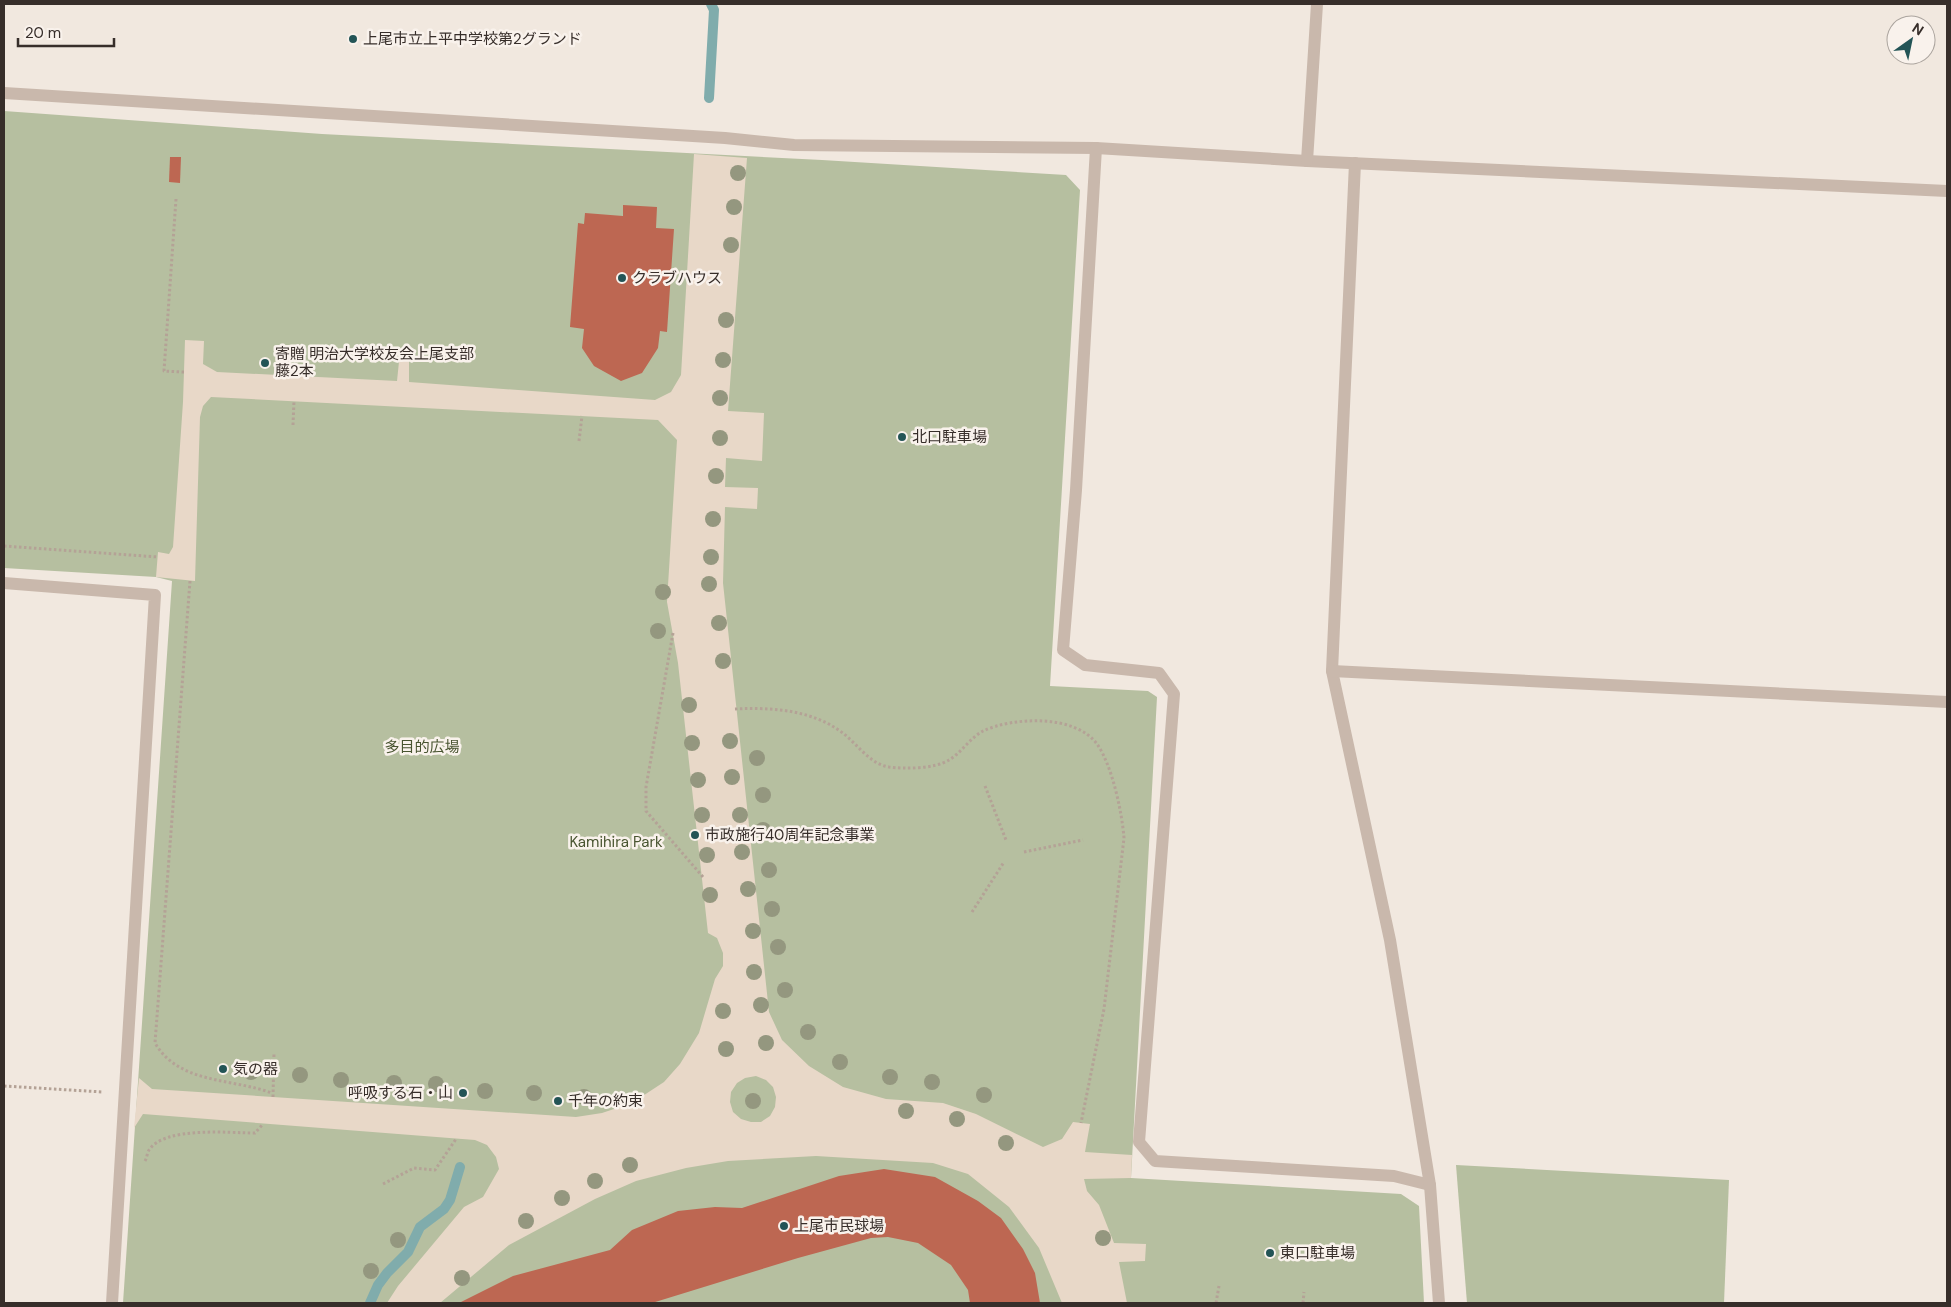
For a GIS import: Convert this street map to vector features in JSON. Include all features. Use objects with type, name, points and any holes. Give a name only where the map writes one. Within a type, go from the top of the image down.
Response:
[{"type":"street","points":[[1306,162],[1317,4]]},
{"type":"street","points":[[4,93],[715,137],[794,145],[1096,148],[1306,162],[1947,191]]},
{"type":"street","points":[[1096,148],[1076,490],[1063,650],[1085,665],[1159,672],[1174,694],[1140,1142],[1155,1161],[1394,1176],[1430,1186]]},
{"type":"street","points":[[1355,163],[1332,671],[1390,940],[1430,1186],[1439,1303]]},
{"type":"street","points":[[4,583],[156,595],[112,1303]]},
{"type":"street","points":[[1332,671],[1947,702]]},
{"type":"path","points":[[176,199],[164,371],[184,372]]},
{"type":"path","points":[[293,425],[294,401]]},
{"type":"path","points":[[579,441],[582,416]]},
{"type":"path","points":[[4,546],[158,557]]},
{"type":"path","points":[[190,581],[155,1043],[163,1056],[190,1074],[252,1085],[273,1095],[274,1053]]},
{"type":"path","points":[[673,633],[646,787],[646,811],[703,877]]},
{"type":"path","points":[[735,709],[765,708],[812,716],[844,734],[860,751],[886,767],[910,769],[947,761],[982,732],[1006,723],[1049,720],[1074,727],[1097,743],[1110,772],[1122,809],[1124,838],[1104,1008],[1082,1123]]},
{"type":"path","points":[[985,786],[1006,840]]},
{"type":"path","points":[[1024,852],[1083,840]]},
{"type":"path","points":[[972,912],[1004,862]]},
{"type":"path","points":[[4,1086],[125,1093]]},
{"type":"path","points":[[142,1170],[150,1150],[163,1139],[180,1134],[255,1133],[263,1124]]},
{"type":"path","points":[[383,1184],[414,1168],[436,1170],[456,1139]]},
{"type":"path","points":[[1216,1303],[1219,1286]]},
{"type":"path","points":[[1303,1303],[1304,1292]]},
{"type":"green space","name":"Kamihira Park","points":[[4,111],[322,134],[822,160],[1066,175],[1080,190],[1050,686],[1148,691],[1157,697],[1131,1178],[1401,1194],[1419,1206],[1424,1303],[123,1303],[172,581],[156,577],[4,568]]},
{"type":"green space","points":[[1456,1165],[1729,1180],[1724,1303],[1467,1303]]},
{"type":"shaded area","points":[[694,154],[747,158],[728,411],[764,413],[762,461],[726,458],[725,487],[758,488],[757,509],[725,507],[723,583],[769,1012],[782,1040],[809,1066],[843,1087],[886,1099],[943,1103],[976,1114],[1043,1147],[1062,1139],[1073,1122],[1090,1124],[1085,1152],[1132,1155],[1131,1178],[1084,1179],[1087,1191],[1099,1205],[1114,1243],[1146,1244],[1145,1261],[1119,1262],[1127,1303],[1062,1303],[1039,1248],[1009,1207],[968,1174],[933,1163],[816,1156],[728,1161],[686,1168],[636,1181],[595,1199],[509,1245],[440,1303],[387,1303],[398,1286],[464,1207],[483,1197],[499,1169],[496,1157],[487,1145],[475,1140],[143,1114],[134,1128],[139,1078],[152,1089],[576,1117],[602,1113],[632,1103],[664,1082],[680,1064],[699,1033],[715,979],[723,966],[723,953],[717,938],[708,933],[678,663],[667,602],[677,440],[658,420],[211,397],[203,406],[200,417],[195,581],[156,577],[158,552],[169,554],[173,547],[183,402],[185,340],[204,341],[203,364],[217,372],[397,381],[400,352],[409,352],[409,382],[655,400],[671,392],[681,375]],"holes":[[[756,1076],[766,1080],[773,1087],[776,1097],[775,1107],[770,1116],[761,1122],[741,1119],[733,1112],[730,1102],[731,1092],[737,1083],[745,1078]]]},
{"type":"building","points":[[170,157],[181,157],[180,183],[169,182]]},
{"type":"building","name":"クラブハウス","points":[[623,205],[657,207],[656,228],[674,229],[667,332],[660,331],[658,348],[642,373],[621,381],[594,366],[582,348],[584,329],[570,327],[578,223],[584,224],[585,213],[623,216]]},
{"type":"building","points":[[884,1169],[935,1177],[978,1201],[1001,1218],[1023,1249],[1035,1273],[1040,1303],[970,1303],[968,1290],[951,1265],[918,1243],[888,1237],[871,1238],[798,1258],[652,1303],[459,1303],[513,1276],[610,1250],[632,1230],[678,1211],[715,1207],[742,1208],[839,1176]]},
{"type":"waterway","points":[[709,98],[714,10],[711,4]]},
{"type":"waterway","points":[[370,1303],[378,1285],[408,1252],[420,1227],[444,1209],[450,1200],[460,1167]]},
{"type":"place","name":"上尾市立上平中学校第2グランド","points":[[353,39]]},
{"type":"place","name":"クラブハウス","points":[[622,278]]},
{"type":"place","name":"寄贈 明治大学校友会上尾支部 藤2本","points":[[265,363]]},
{"type":"place","name":"北口駐車場","points":[[902,437]]},
{"type":"place","name":"市政施行40周年記念事業","points":[[695,835]]},
{"type":"place","name":"気の器","points":[[223,1069]]},
{"type":"place","name":"呼吸する石・山","points":[[463,1093]]},
{"type":"place","name":"千年の約束","points":[[558,1101]]},
{"type":"place","name":"上尾市民球場","points":[[784,1226]]},
{"type":"place","name":"東口駐車場","points":[[1270,1253]]},
{"type":"park label","name":"多目的広場","points":[[422,747]]}]
